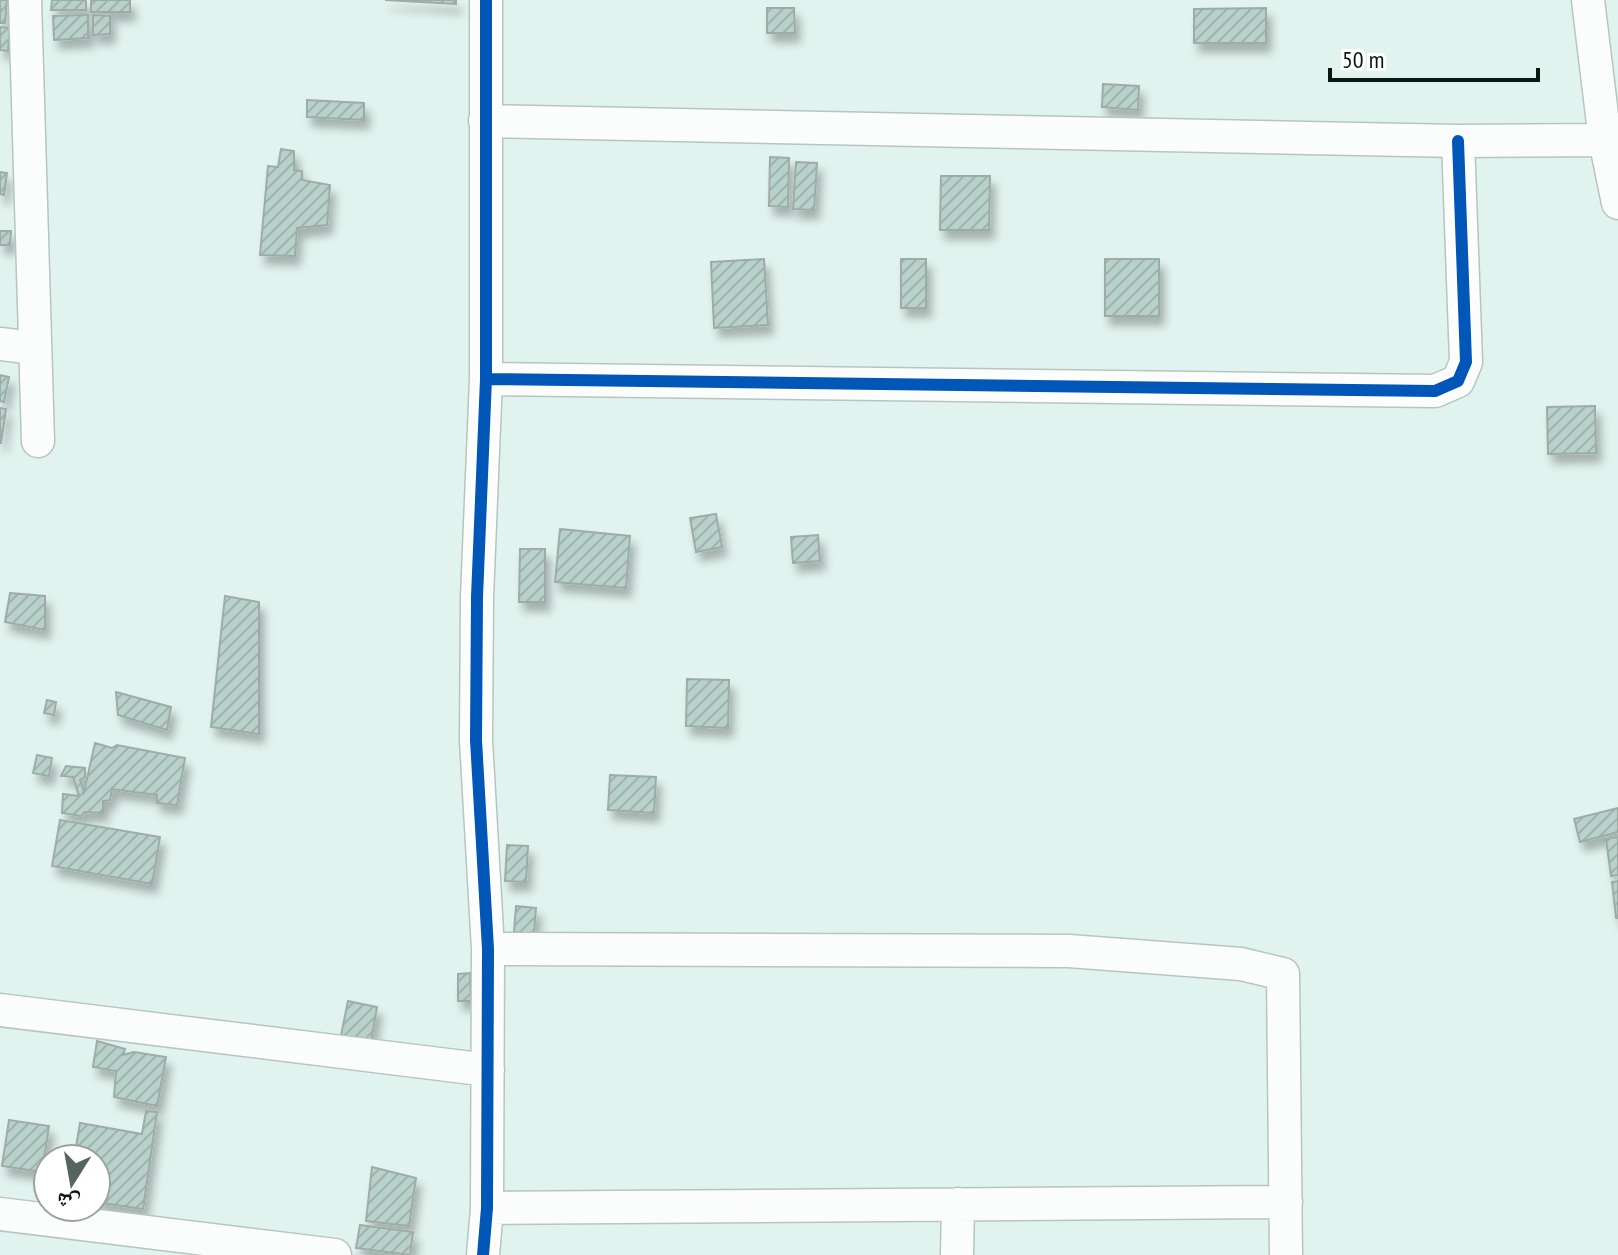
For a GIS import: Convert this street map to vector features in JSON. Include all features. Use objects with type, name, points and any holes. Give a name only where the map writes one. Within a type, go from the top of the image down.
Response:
[{"type":"street","points":[[25,0],[38,441]]},
{"type":"street","points":[[483,1255],[487,1208],[488,949],[476,740],[477,597],[486,379],[486,0]]},
{"type":"street","points":[[1588,0],[1605,140],[1618,203]]},
{"type":"street","points":[[485,121],[1458,141],[1605,140]]},
{"type":"street","points":[[486,379],[1435,391],[1458,381],[1466,362],[1458,141]]},
{"type":"street","points":[[0,344],[34,348]]},
{"type":"street","points":[[488,949],[1069,951],[1241,964],[1283,974],[1286,1255]]},
{"type":"street","points":[[0,1010],[488,1070]]},
{"type":"street","points":[[487,1208],[1286,1202]]},
{"type":"street","points":[[957,1255],[958,1204]]},
{"type":"street","points":[[0,1214],[335,1255]]},
{"type":"building","points":[[0,0],[7,0],[5,23],[0,23]]},
{"type":"building","points":[[52,0],[86,0],[86,10],[51,10]]},
{"type":"building","points":[[91,0],[130,0],[130,12],[91,12]]},
{"type":"building","points":[[385,0],[456,0],[456,4]]},
{"type":"building","points":[[767,8],[794,8],[795,33],[767,33]]},
{"type":"building","points":[[1266,8],[1266,43],[1194,43],[1194,9]]},
{"type":"building","points":[[88,15],[88,38],[54,40],[53,16]]},
{"type":"building","points":[[93,15],[110,16],[110,34],[93,35]]},
{"type":"building","points":[[0,27],[10,28],[8,51],[0,50]]},
{"type":"building","points":[[1103,84],[1139,86],[1138,110],[1102,107]]},
{"type":"building","points":[[307,100],[364,103],[364,120],[307,117]]},
{"type":"building","points":[[281,149],[294,151],[294,170],[302,171],[302,180],[330,185],[327,225],[297,228],[295,256],[260,255],[268,166],[278,167]]},
{"type":"building","points":[[770,157],[789,158],[788,207],[769,206]]},
{"type":"building","points":[[796,162],[817,163],[814,210],[793,209]]},
{"type":"building","points":[[0,172],[7,173],[4,195],[0,194]]},
{"type":"building","points":[[941,176],[990,176],[989,230],[940,230]]},
{"type":"building","points":[[0,231],[11,231],[10,245],[0,245]]},
{"type":"building","points":[[764,259],[768,325],[714,328],[711,262]]},
{"type":"building","points":[[901,259],[926,259],[926,308],[901,308]]},
{"type":"building","points":[[1105,259],[1159,259],[1159,316],[1105,316]]},
{"type":"building","points":[[0,375],[9,377],[4,402],[0,401]]},
{"type":"building","points":[[1595,406],[1596,453],[1548,454],[1547,407]]},
{"type":"building","points":[[0,408],[6,409],[1,443],[0,443]]},
{"type":"building","points":[[716,514],[722,547],[696,552],[690,518]]},
{"type":"building","points":[[560,529],[630,536],[626,588],[555,582]]},
{"type":"building","points":[[818,535],[820,561],[793,563],[791,537]]},
{"type":"building","points":[[520,549],[545,549],[545,602],[519,602]]},
{"type":"building","points":[[10,593],[45,596],[45,630],[5,622]]},
{"type":"building","points":[[225,596],[259,602],[259,734],[211,727]]},
{"type":"building","points":[[687,679],[729,680],[728,728],[686,726]]},
{"type":"building","points":[[116,692],[171,707],[167,730],[118,715]]},
{"type":"building","points":[[47,700],[56,702],[54,715],[44,713]]},
{"type":"building","points":[[95,743],[185,758],[177,805],[157,803],[157,795],[112,789],[110,800],[103,801],[103,813],[85,812],[81,816],[62,813],[63,794],[79,796],[73,777],[61,776],[66,766],[85,768],[85,777],[80,780],[84,792]]},
{"type":"building","points":[[37,755],[52,758],[49,776],[33,773]]},
{"type":"building","points":[[610,775],[656,777],[654,813],[608,810]]},
{"type":"building","points":[[1618,808],[1618,832],[1580,842],[1574,819]]},
{"type":"building","points":[[60,820],[160,837],[152,884],[52,866]]},
{"type":"building","points":[[1618,837],[1618,875],[1611,876],[1606,839]]},
{"type":"building","points":[[507,845],[528,846],[526,882],[505,881]]},
{"type":"building","points":[[1618,881],[1618,918],[1616,918],[1612,882]]},
{"type":"building","points":[[516,906],[536,908],[534,934],[514,932]]},
{"type":"building","points":[[470,973],[471,1001],[458,1001],[458,974]]},
{"type":"building","points":[[348,1001],[377,1007],[370,1046],[340,1040]]},
{"type":"building","points":[[97,1041],[125,1049],[123,1055],[134,1052],[166,1057],[157,1106],[114,1097],[116,1071],[93,1067]]},
{"type":"building","points":[[146,1111],[157,1112],[143,1209],[112,1204],[112,1143],[77,1143],[80,1123],[142,1134]]},
{"type":"building","points":[[9,1120],[49,1126],[46,1143],[32,1143],[32,1170],[2,1166]]},
{"type":"building","points":[[372,1167],[416,1178],[409,1226],[366,1221]]},
{"type":"building","points":[[360,1225],[413,1232],[410,1255],[356,1248]]},
{"type":"cycle path","points":[[483,1255],[487,1208],[488,949],[476,740],[477,597],[486,379],[486,0]]},
{"type":"cycle path","points":[[486,379],[1435,391],[1458,381],[1466,362],[1458,141]]}]
